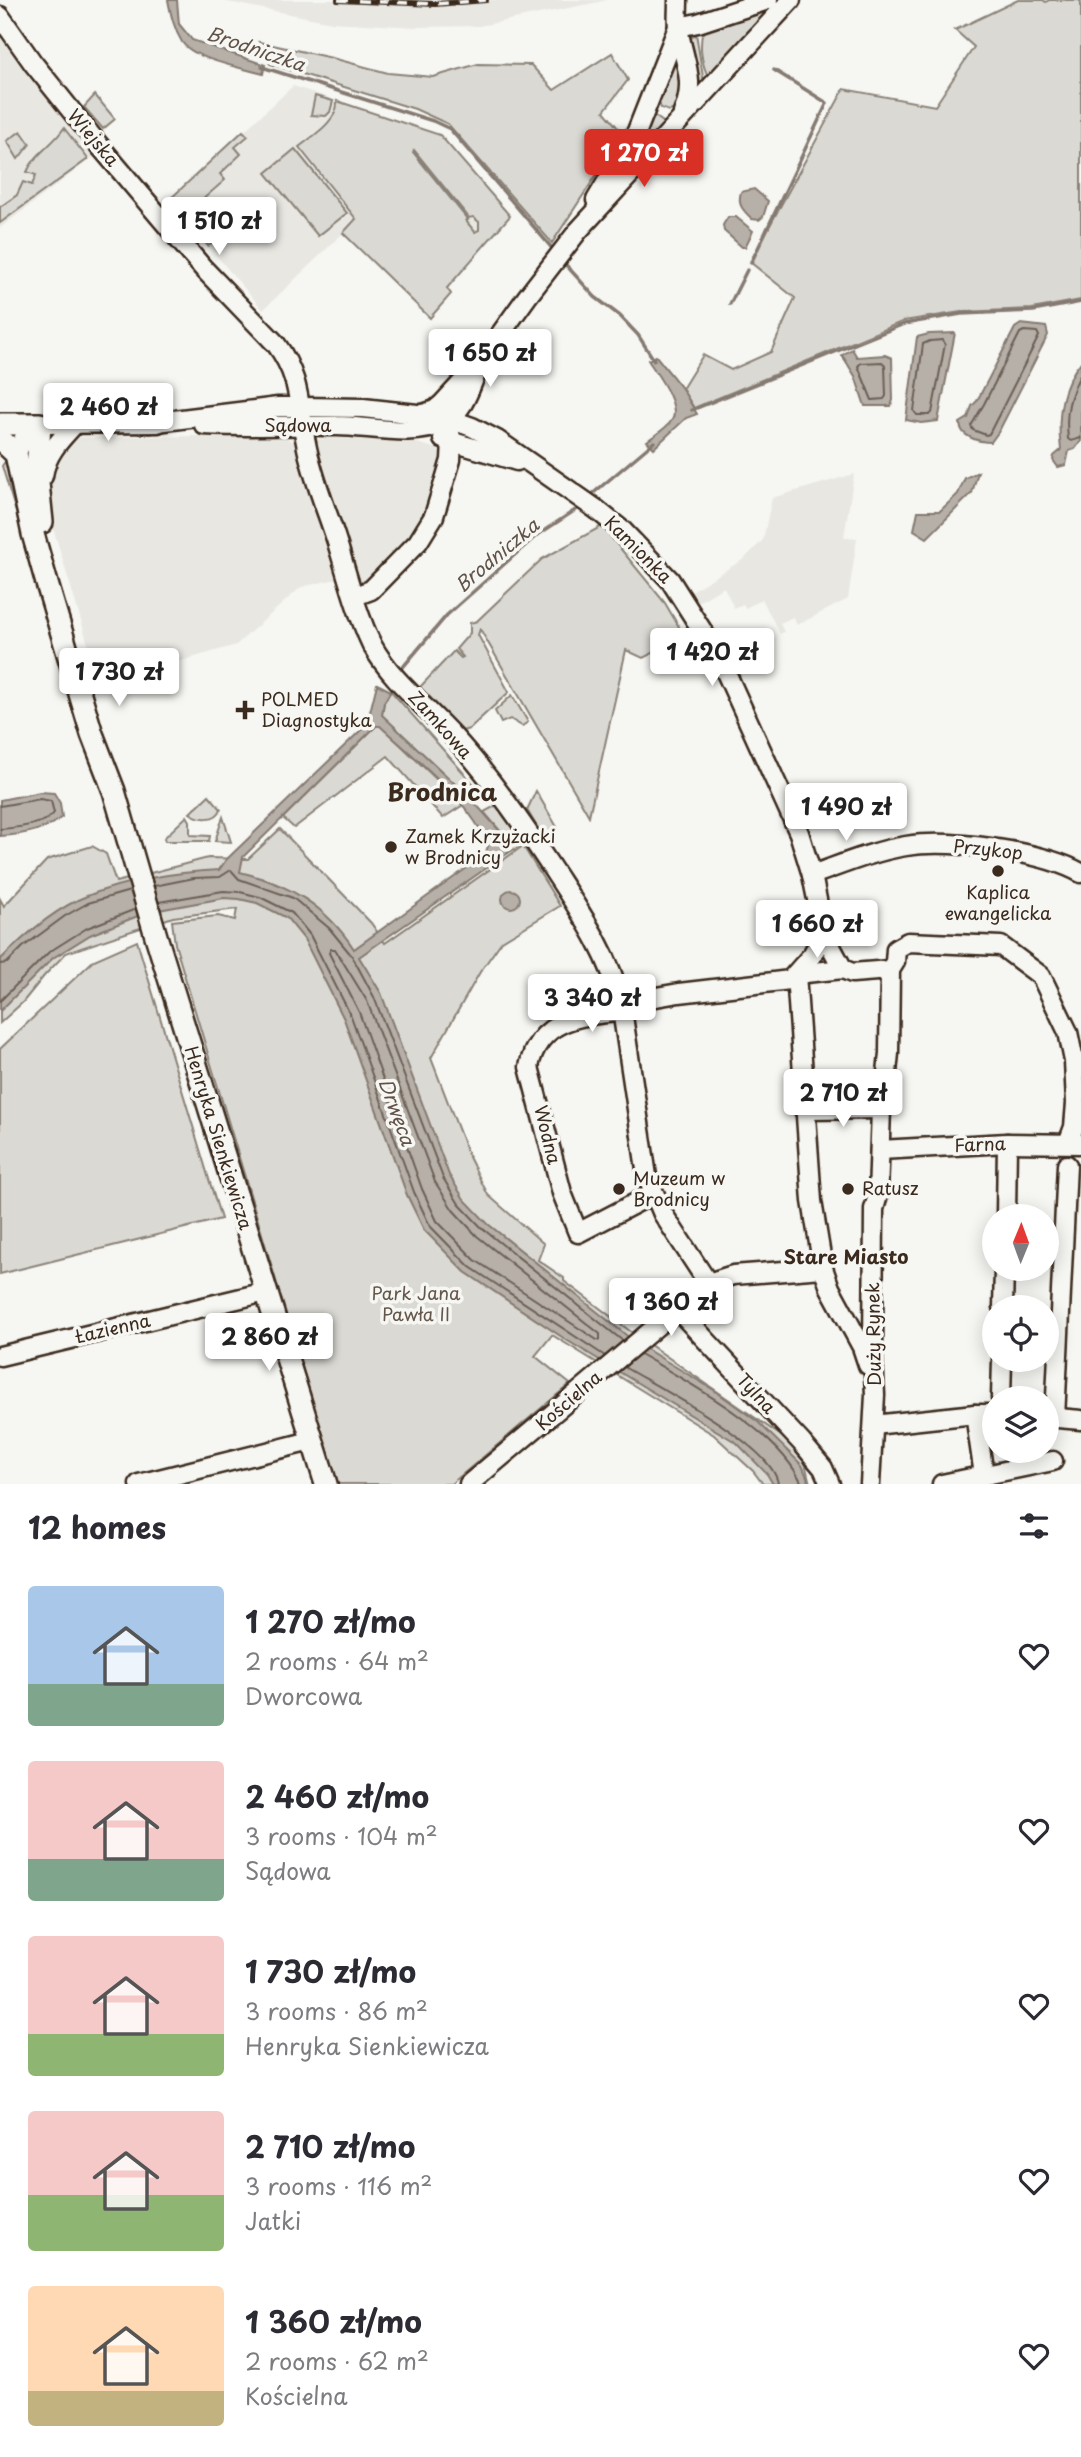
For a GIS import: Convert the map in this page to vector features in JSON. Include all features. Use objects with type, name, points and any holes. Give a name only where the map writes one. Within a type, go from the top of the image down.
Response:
[{"type":"main road","name":"Sądowa","points":[[0,424],[40,424]]},
{"type":"main road","name":"Henryka Sienkiewicza","points":[[40,424],[37,473],[48,566]]},
{"type":"main road","points":[[0,439],[16,454]]},
{"type":"main road","name":"Henryka Sienkiewicza","points":[[16,454],[33,534],[48,566],[69,638],[107,742],[114,791],[156,936],[326,1484]]},
{"type":"street","points":[[678,0],[678,27],[689,71],[690,87],[680,120]]},
{"type":"street","points":[[678,27],[768,0]]},
{"type":"street","points":[[355,596],[371,590],[418,542],[430,524],[447,479],[453,441],[449,410],[527,297],[578,230],[791,0]]},
{"type":"street","name":"Wiejska","points":[[0,16],[33,63],[98,145],[203,268],[276,344],[292,369],[304,426]]},
{"type":"street","points":[[578,230],[637,131],[678,27]]},
{"type":"street","points":[[652,97],[653,105],[662,116],[680,120]]},
{"type":"street","name":"Sądowa","points":[[149,423],[278,407],[363,408],[422,414]]},
{"type":"street","name":"Sądowa","points":[[40,424],[368,426],[410,430],[432,427],[449,410]]},
{"type":"street","name":"Kamionka","points":[[422,414],[449,410],[577,495],[623,531],[670,580],[719,657],[799,833],[812,874],[824,934],[844,969]]},
{"type":"street","points":[[16,454],[25,436],[40,424]]},
{"type":"street","name":"Henryka Sienkiewicza","points":[[40,497],[45,462],[75,424]]},
{"type":"street","name":"Zamkowa","points":[[304,426],[320,494],[371,643],[385,666],[458,741],[520,820],[606,957],[616,981],[643,1153],[653,1194],[708,1283]]},
{"type":"street","name":"Kamionka","points":[[410,430],[530,465]]},
{"type":"street","name":"Kamionka","points":[[453,441],[480,431]]},
{"type":"street","name":"Przykop","points":[[812,874],[891,849],[925,845],[962,846],[1036,855],[1081,873]]},
{"type":"street","points":[[621,1008],[679,993],[790,980],[812,955],[824,934]]},
{"type":"street","points":[[796,974],[844,969],[852,973],[891,970],[896,949],[908,942],[1001,946],[1041,975],[1068,1032],[1078,1061],[1074,1144]]},
{"type":"street","name":"Duży Rynek","points":[[875,1395],[874,1206],[878,1195],[881,1110],[889,1053],[891,970]]},
{"type":"street","name":"Duży Rynek","points":[[796,974],[804,1110],[813,1207],[823,1268],[830,1288],[866,1356],[875,1395]]},
{"type":"street","name":"Wodna","points":[[621,1008],[564,1021],[543,1038],[529,1067],[562,1193],[578,1233],[653,1194]]},
{"type":"street","points":[[804,1110],[881,1110]]},
{"type":"street","points":[[1006,1204],[1007,1143]]},
{"type":"street","name":"Farna","points":[[880,1150],[1007,1143],[1074,1144]]},
{"type":"street","points":[[1055,1386],[1072,1259],[1067,1165]]},
{"type":"street","name":"Kościelna","points":[[469,1484],[708,1283],[733,1275],[823,1268]]},
{"type":"street","name":"Łazienna","points":[[0,1356],[266,1292]]},
{"type":"street","name":"Tylna","points":[[677,1309],[802,1443],[823,1468],[830,1484]]},
{"type":"street","points":[[870,1484],[875,1395]]},
{"type":"street","points":[[975,1414],[984,1475]]},
{"type":"street","points":[[874,1425],[982,1414]]},
{"type":"street","points":[[1059,1419],[1081,1420]]},
{"type":"street","points":[[139,1484],[311,1441]]},
{"type":"street","points":[[942,1484],[1043,1463]]},
{"type":"shaded area","points":[[218,0],[608,0],[479,26],[417,27],[332,22]]},
{"type":"shaded area","points":[[0,27],[96,155],[0,228]]},
{"type":"shaded area","points":[[293,86],[440,135],[510,216],[447,288],[451,294],[430,318],[343,233],[263,310],[169,200]]},
{"type":"shaded area","points":[[283,435],[291,441],[334,438],[414,442],[437,449],[445,461],[422,526],[364,586],[358,585],[353,574],[337,575],[336,579],[301,587],[236,645],[112,681],[101,687],[51,521],[51,475],[58,456],[73,441],[80,438]]},
{"type":"shaded area","points":[[854,474],[844,537],[857,538],[848,599],[797,625],[793,617],[780,623],[784,632],[780,634],[762,599],[746,608],[743,604],[734,608],[724,587],[698,602],[690,592],[744,559],[763,540],[772,498]]},
{"type":"green space","points":[[1018,0],[1081,2],[1081,300],[1032,309],[961,312],[904,321],[694,408],[682,389],[703,355],[731,370],[771,352],[795,298],[750,262],[844,89],[935,106],[974,47],[955,30]]},
{"type":"green space","points":[[772,6],[709,78],[702,54],[703,30]]},
{"type":"green space","points":[[696,33],[704,83],[699,86],[696,85],[691,38]]},
{"type":"green space","points":[[259,42],[388,73],[433,77],[478,64],[531,65],[554,90],[612,53],[628,80],[604,111],[623,134],[552,243],[448,124],[415,109],[270,64]]},
{"type":"green space","points":[[675,51],[683,81],[676,109],[669,111],[661,108],[658,100]]},
{"type":"green space","points":[[95,95],[115,119],[103,129],[84,107]]},
{"type":"green space","points":[[315,96],[333,101],[326,116],[311,115]]},
{"type":"green space","points":[[337,101],[440,135],[510,216],[447,288],[451,294],[430,318],[343,233],[356,219],[299,147],[330,121],[337,108]],"holes":[[[414,150],[469,218],[473,217],[479,222],[479,230],[475,232],[466,221],[468,220]]]},
{"type":"green space","points":[[653,115],[666,124],[630,163],[630,161]]},
{"type":"green space","points":[[64,128],[88,159],[0,223],[0,207],[17,195],[23,182],[32,185],[36,175],[27,172],[30,165]]},
{"type":"green space","points":[[21,131],[30,144],[18,159],[7,141]]},
{"type":"green space","points":[[243,131],[248,136],[235,147],[241,154],[220,174],[225,180],[194,207],[216,234],[217,241],[208,246],[169,200]]},
{"type":"green space","points":[[295,149],[347,213],[318,236],[266,173]]},
{"type":"green space","points":[[7,459],[31,562],[2,466]]},
{"type":"green space","points":[[602,526],[665,603],[685,637],[643,658],[626,650],[589,816],[480,629],[478,635],[509,692],[469,729],[462,731],[420,687],[454,651],[463,657],[456,649],[470,633],[470,623],[477,621],[542,559]]},
{"type":"green space","points":[[391,691],[485,797],[474,802],[382,715],[384,702]]},
{"type":"green space","points":[[512,695],[528,722],[522,726],[510,719],[501,723],[495,711]]},
{"type":"green space","points":[[376,726],[381,726],[463,805],[443,818],[388,756],[294,828],[283,818]]},
{"type":"green space","points":[[536,791],[557,827],[543,837],[527,810]]},
{"type":"green space","points":[[209,795],[221,809],[216,816],[198,817],[190,813]]},
{"type":"green space","points":[[497,805],[521,838],[520,846],[508,853],[507,839],[484,812]]},
{"type":"green space","points":[[187,816],[190,821],[190,835],[210,836],[209,841],[165,841],[164,838]]},
{"type":"green space","points":[[223,817],[231,842],[215,841]]},
{"type":"green space","name":"Park Jana Pawła II","points":[[280,829],[371,923],[385,943],[523,846],[560,906],[502,941],[480,972],[431,1058],[469,1157],[488,1195],[544,1244],[538,1260],[630,1331],[787,1440],[803,1454],[810,1484],[763,1484],[753,1471],[714,1435],[552,1335],[535,1356],[570,1384],[451,1484],[337,1484],[175,944],[172,921],[218,916],[235,920],[237,909],[173,917],[66,953],[23,1002],[0,1023],[0,899],[4,906],[47,860],[92,846],[106,854],[116,882],[208,858],[248,859]]},
{"type":"green space","points":[[137,941],[221,1219],[0,1274],[0,1049],[94,960]]},
{"type":"water","points":[[168,0],[177,0],[179,24],[192,40],[265,65],[263,74],[219,62],[188,48],[177,32]]},
{"type":"water","points":[[754,189],[768,201],[763,217],[759,220],[749,216],[740,200],[741,192]]},
{"type":"water","points":[[728,217],[736,217],[753,231],[745,247],[724,231],[723,225]]},
{"type":"water","points":[[1021,324],[1046,327],[1048,335],[991,442],[971,438],[963,432],[960,423],[968,418],[1015,328]]},
{"type":"water","points":[[955,333],[938,421],[921,423],[906,420],[917,337]]},
{"type":"water","points":[[852,349],[857,357],[885,355],[892,358],[891,406],[865,406],[855,376],[842,355]]},
{"type":"water","points":[[656,356],[681,387],[697,414],[686,418],[654,448],[647,441],[667,426],[674,414],[666,389],[648,360]]},
{"type":"water","points":[[1081,362],[1081,441],[1075,449],[1069,451],[1066,465],[1058,467],[1053,460],[1061,450],[1059,427],[1064,393]]},
{"type":"water","points":[[978,472],[972,493],[927,538],[914,530],[918,511],[940,511],[958,494],[965,478]]},
{"type":"water","name":"Drwęca","points":[[377,684],[391,691],[384,702],[382,715],[474,802],[507,839],[508,853],[359,957],[381,993],[449,1175],[464,1199],[488,1224],[636,1343],[714,1390],[758,1422],[802,1465],[810,1484],[773,1484],[737,1443],[568,1341],[465,1272],[424,1230],[407,1195],[344,1019],[304,939],[287,918],[257,903],[224,898],[148,912],[90,935],[53,958],[0,1011],[0,960],[40,924],[75,901],[119,885],[169,875],[219,870],[368,720]],"holes":[[[376,726],[380,726],[456,797],[480,829],[488,846],[485,855],[354,949],[331,921],[305,899],[275,883],[240,872],[243,857]]]},
{"type":"water","points":[[40,792],[54,793],[60,803],[62,817],[33,831],[0,836],[0,800]]},
{"type":"water","points":[[507,890],[515,890],[520,899],[518,906],[507,908],[502,903],[502,895]]},
{"type":"waterway","name":"Brodniczka","points":[[262,67],[433,121],[450,129],[551,247]]},
{"type":"waterway","points":[[751,263],[827,103],[774,70]]},
{"type":"waterway","name":"Brodniczka","points":[[566,265],[595,297],[620,316],[638,335],[654,360]]},
{"type":"waterway","points":[[730,304],[747,270]]},
{"type":"waterway","points":[[692,410],[904,324],[961,314],[1033,311],[1081,302]]},
{"type":"waterway","name":"Brodniczka","points":[[590,496],[654,442]]},
{"type":"waterway","name":"Brodniczka","points":[[398,673],[447,615],[536,536],[580,507]]},
{"type":"railway","points":[[338,0],[435,4],[486,0]]},
{"type":"place","name":"POLMED Diagnostyka","points":[[245,710]]},
{"type":"place","name":"Zamek Krzyżacki w Brodnicy","points":[[391,847]]},
{"type":"place","name":"Kaplica ewangelicka","points":[[998,871]]},
{"type":"place","name":"Muzeum w Brodnicy","points":[[619,1189]]},
{"type":"place","name":"Ratusz","points":[[848,1189]]},
{"type":"district","name":"Brodnica","points":[[442,793]]},
{"type":"district","name":"Stare Miasto","points":[[846,1257]]}]
